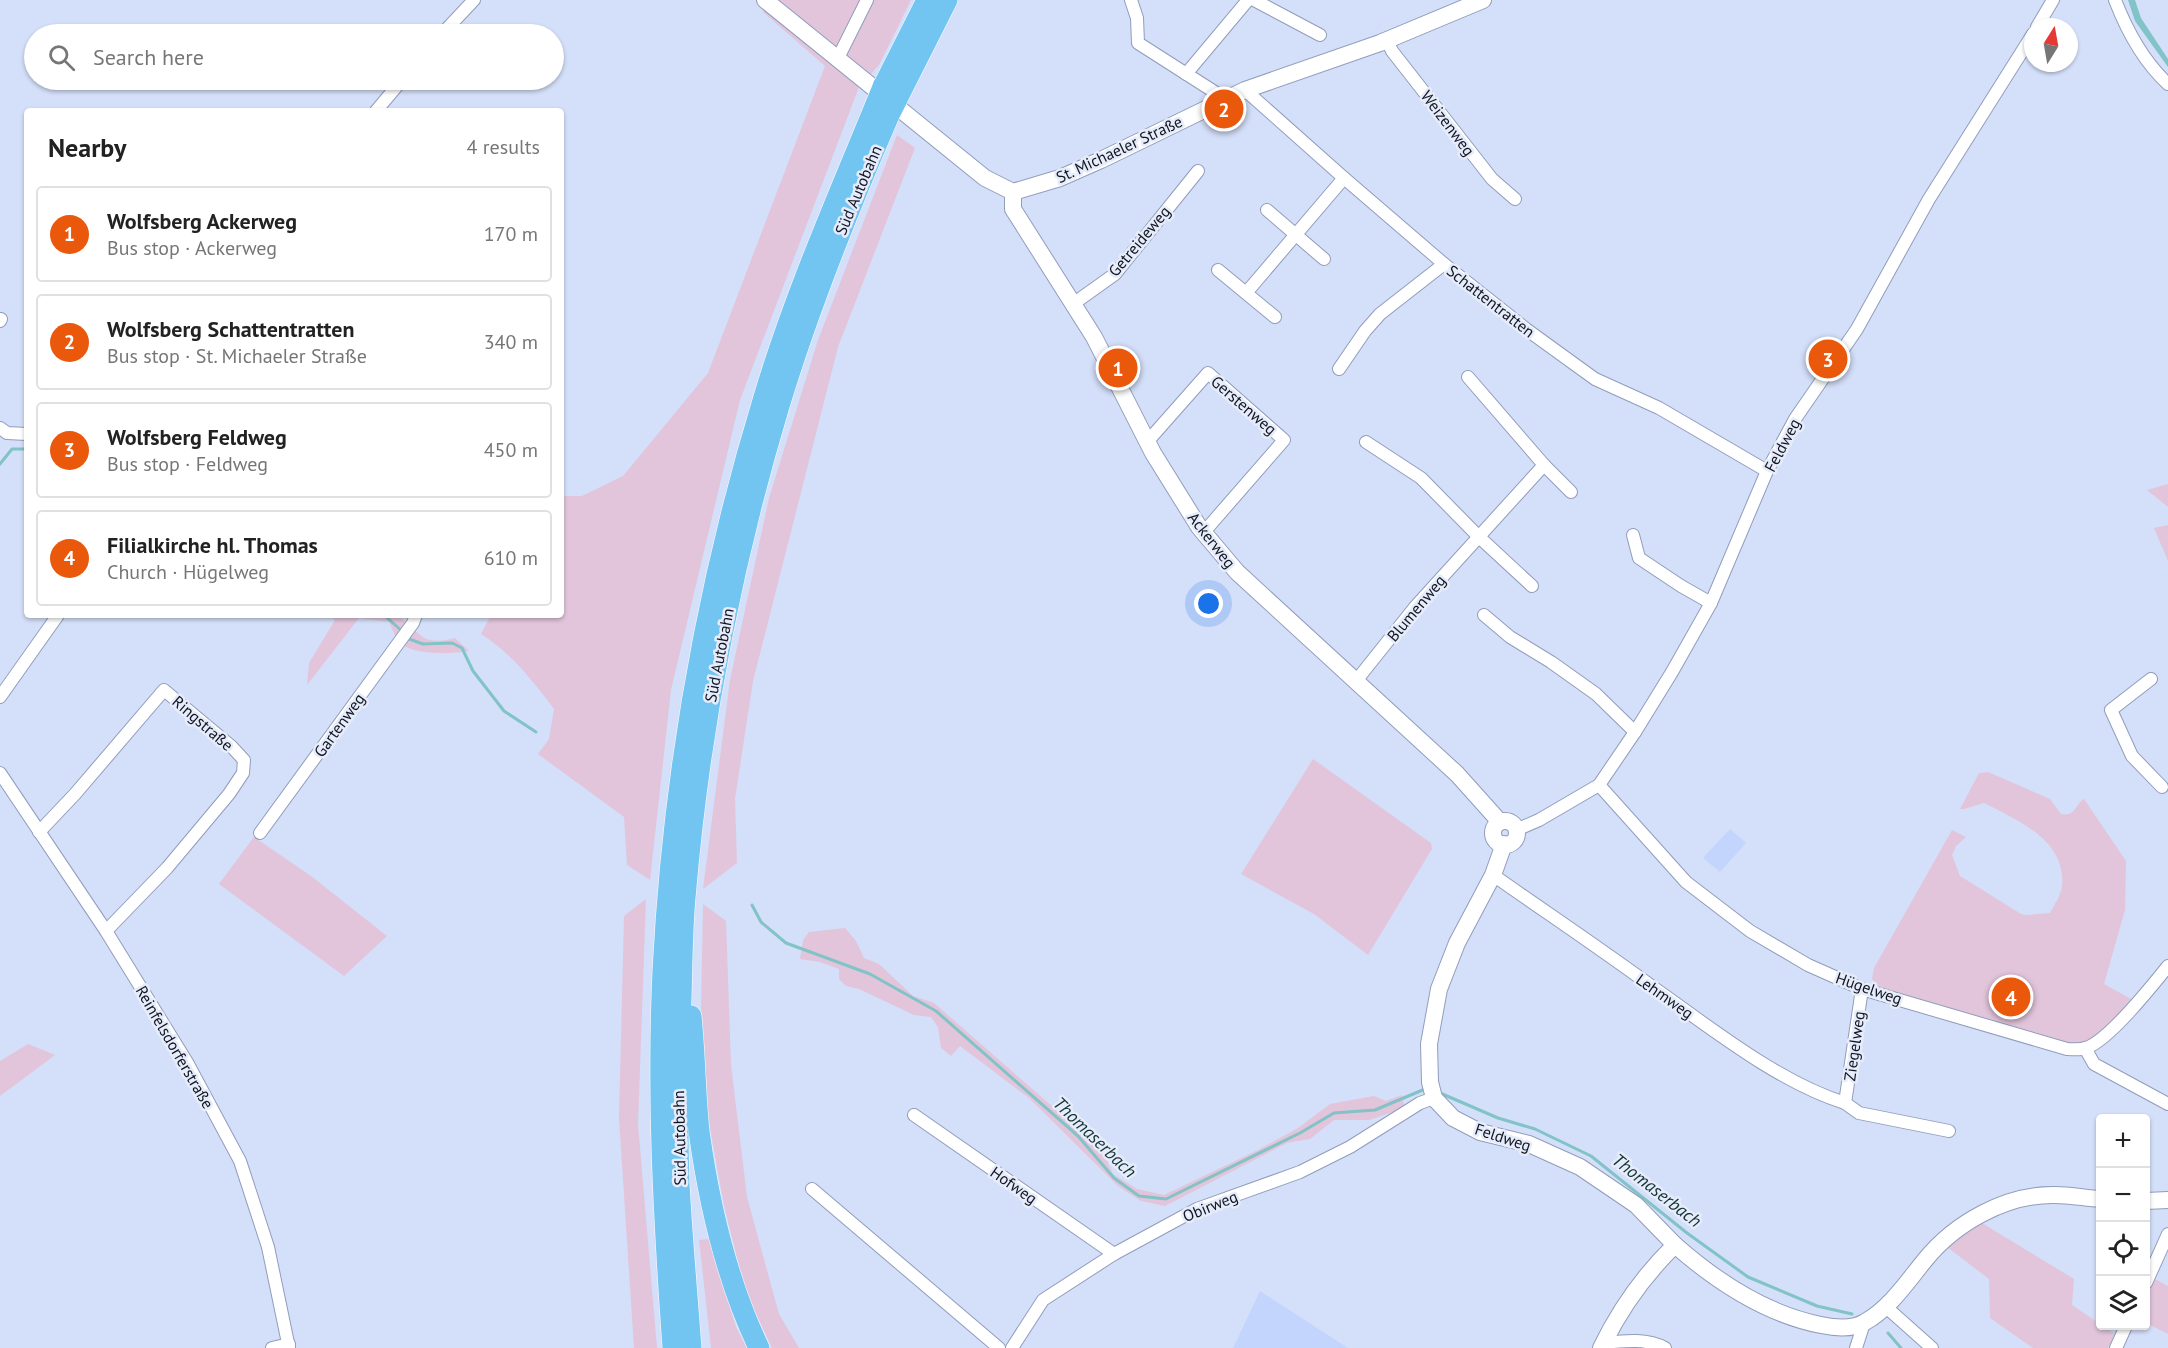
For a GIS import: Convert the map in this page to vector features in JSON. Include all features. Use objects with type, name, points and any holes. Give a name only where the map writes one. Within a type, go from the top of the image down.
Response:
[{"type":"highway","name":"Süd Autobahn","points":[[673,1348],[662,1180],[660,1069],[663,969],[675,826],[699,662],[732,512],[764,396],[810,262],[886,101],[927,0]]},
{"type":"highway","name":"Süd Autobahn","points":[[691,1348],[679,1183],[678,1070],[683,936],[692,829],[702,749],[718,654],[748,516],[780,404],[826,268],[856,191],[886,101],[947,0]]},
{"type":"highway","points":[[683,936],[691,970],[690,1009],[699,1130],[713,1206],[730,1273],[759,1348]]},
{"type":"main road","points":[[765,0],[985,178],[1013,192]]},
{"type":"main road","name":"St. Michaeler Straße","points":[[1013,192],[1060,178],[1101,160],[1224,98],[1387,40],[1483,0]]},
{"type":"main road","name":"Ackerweg","points":[[1013,192],[1013,209],[1094,337],[1147,442],[1204,532],[1237,572],[1457,774],[1500,822]]},
{"type":"main road","points":[[1500,822],[1510,822],[1516,830],[1514,840],[1504,844],[1496,841],[1493,835],[1494,827],[1500,822]]},
{"type":"main road","points":[[1434,1098],[1430,1082],[1429,1044],[1439,989],[1457,943],[1493,875],[1504,844]]},
{"type":"main road","name":"Feldweg","points":[[1434,1098],[1453,1118],[1480,1132],[1529,1144],[1580,1167],[1636,1205],[1675,1245],[1714,1277],[1771,1310],[1796,1320],[1833,1327],[1851,1327],[1864,1323]]},
{"type":"main road","points":[[1864,1323],[1886,1307],[1937,1244],[1975,1219],[2005,1204],[2028,1198],[2054,1195],[2096,1199]]},
{"type":"main road","points":[[2150,1202],[2168,1200]]},
{"type":"main road","points":[[1602,1345],[1615,1319],[1629,1299],[1658,1262],[1675,1245]]},
{"type":"street","points":[[451,24],[474,0]]},
{"type":"street","points":[[837,60],[867,0]]},
{"type":"street","points":[[1131,0],[1137,18],[1138,43],[1224,98]]},
{"type":"street","points":[[1186,74],[1248,0]]},
{"type":"street","points":[[1254,0],[1320,35]]},
{"type":"street","points":[[2042,18],[2053,0]]},
{"type":"street","points":[[2115,0],[2125,28],[2155,72],[2168,84]]},
{"type":"street","name":"Weizenweg","points":[[1387,40],[1392,51],[1474,158],[1492,179],[1515,199]]},
{"type":"street","name":"Feldweg","points":[[1516,830],[1539,820],[1599,784],[1635,732],[1711,603],[1767,471],[1795,418],[1857,329],[1929,199],[2024,48]]},
{"type":"street","points":[[378,108],[393,90]]},
{"type":"street","name":"Schattentratten","points":[[1245,90],[1444,264],[1526,329],[1595,379],[1659,408],[1767,471]]},
{"type":"street","name":"Getreideweg","points":[[1073,304],[1114,274],[1198,171]]},
{"type":"street","points":[[1246,293],[1344,178]]},
{"type":"street","points":[[1268,210],[1324,259]]},
{"type":"street","points":[[1340,369],[1365,331],[1380,314],[1444,264]]},
{"type":"street","points":[[1218,270],[1275,317]]},
{"type":"street","name":"Gerstenweg","points":[[1147,442],[1208,373],[1284,440],[1204,532]]},
{"type":"street","points":[[1468,377],[1544,465],[1571,492]]},
{"type":"street","points":[[2,434],[24,434]]},
{"type":"street","points":[[1366,442],[1421,478],[1532,586]]},
{"type":"street","name":"Blumenweg","points":[[1356,681],[1415,607],[1544,465]]},
{"type":"street","points":[[1633,536],[1639,558],[1711,603]]},
{"type":"street","points":[[1484,615],[1510,637],[1551,662],[1596,694],[1635,732]]},
{"type":"street","points":[[0,697],[56,618]]},
{"type":"street","name":"Gartenweg","points":[[260,833],[415,618]]},
{"type":"street","points":[[2151,680],[2111,710],[2132,756],[2166,788]]},
{"type":"street","name":"Ringstraße","points":[[39,832],[75,794],[164,690],[231,746],[244,760],[243,773],[229,794],[167,868],[106,931]]},
{"type":"street","name":"Reinfelsdorferstraße","points":[[0,773],[106,931],[188,1064],[240,1161],[268,1247],[289,1346]]},
{"type":"street","name":"Hügelweg","points":[[1599,784],[1686,882],[1741,924],[1808,965],[1862,989],[2067,1049],[2085,1048]]},
{"type":"street","name":"Lehmweg","points":[[1493,875],[1732,1042],[1780,1073],[1825,1096],[1845,1103]]},
{"type":"street","points":[[2168,966],[2110,1030],[2094,1044],[2085,1048],[2094,1064],[2168,1104]]},
{"type":"street","name":"Ziegelweg","points":[[1862,989],[1845,1103],[1859,1113],[1949,1131]]},
{"type":"street","name":"Obirweg","points":[[1012,1348],[1042,1300],[1114,1254],[1197,1209],[1310,1167],[1350,1147],[1420,1103],[1434,1098]]},
{"type":"street","name":"Hofweg","points":[[914,1115],[1114,1254]]},
{"type":"street","points":[[812,1189],[999,1348]]},
{"type":"street","points":[[2148,1276],[2168,1234]]},
{"type":"street","points":[[1886,1307],[1932,1348]]},
{"type":"street","points":[[1856,1348],[1864,1323]]},
{"type":"street","points":[[2116,1348],[2124,1330]]},
{"type":"street","points":[[1602,1345],[1634,1340],[1658,1344],[1665,1348]]},
{"type":"street","points":[[272,1348],[289,1346]]},
{"type":"shaded area","points":[[771,0],[911,0],[879,65],[859,87],[740,400],[671,690],[650,880],[627,865],[624,817],[538,754],[549,739],[554,709],[512,659],[481,634],[489,618],[564,618],[564,496],[582,496],[623,476],[708,373],[825,66],[763,12]]},
{"type":"shaded area","points":[[2128,0],[2135,0],[2141,18],[2168,59],[2168,67],[2135,21]]},
{"type":"shaded area","points":[[897,135],[915,148],[838,347],[753,681],[735,799],[737,863],[703,889],[730,680],[769,498],[818,340]]},
{"type":"shaded area","points":[[2168,484],[2168,507],[2147,490]]},
{"type":"shaded area","points":[[2168,525],[2168,561],[2154,528]]},
{"type":"shaded area","points":[[332,618],[359,618],[307,685],[309,663],[335,620]]},
{"type":"shaded area","points":[[359,618],[400,618],[425,638],[442,641],[455,638],[469,651],[436,653],[411,649],[399,641],[389,622]]},
{"type":"shaded area","points":[[1313,759],[1431,843],[1432,849],[1368,955],[1314,914],[1241,874]]},
{"type":"shaded area","points":[[1988,772],[2050,799],[2061,814],[2070,814],[2084,799],[2126,861],[2125,910],[2104,984],[2131,999],[2099,1035],[2086,1042],[2077,1044],[2062,1042],[1879,987],[1872,979],[1874,968],[1952,830],[1966,837],[1956,846],[1952,855],[1960,876],[2021,914],[2050,913],[2059,897],[2062,887],[2057,856],[2037,834],[1984,803],[1960,809],[1979,773]]},
{"type":"shaded area","points":[[1730,829],[1746,843],[1720,872],[1703,858]]},
{"type":"shaded area","points":[[254,837],[311,876],[387,936],[344,976],[219,884]]},
{"type":"shaded area","points":[[646,899],[638,1124],[657,1348],[634,1348],[619,1118],[624,916]]},
{"type":"shaded area","points":[[703,904],[726,921],[731,1065],[747,1197],[779,1314],[799,1348],[772,1348],[746,1293],[724,1206],[706,1106],[701,1010]]},
{"type":"shaded area","points":[[845,928],[856,941],[864,958],[879,964],[913,996],[934,1003],[1102,1150],[1113,1174],[1137,1189],[1164,1195],[1258,1150],[1298,1128],[1330,1104],[1374,1096],[1386,1101],[1402,1095],[1404,1105],[1393,1112],[1369,1120],[1334,1120],[1310,1139],[1287,1143],[1165,1206],[1141,1201],[1118,1186],[1029,1098],[960,1046],[951,1056],[941,1048],[938,1027],[931,1017],[914,1015],[859,989],[846,986],[839,979],[839,969],[820,962],[800,959],[803,940],[809,932]]},
{"type":"shaded area","points":[[28,1044],[55,1055],[0,1096],[0,1061]]},
{"type":"shaded area","points":[[1982,1223],[2074,1279],[2072,1305],[2096,1321],[2096,1330],[2109,1330],[2115,1334],[2108,1348],[2033,1348],[1990,1318],[1989,1279],[1947,1247]]},
{"type":"shaded area","points":[[710,1239],[736,1327],[747,1348],[711,1348],[699,1240]]},
{"type":"shaded area","points":[[2155,1279],[2168,1286],[2168,1334],[2150,1325],[2150,1290]]},
{"type":"shaded area","points":[[1260,1291],[1348,1348],[1233,1348]]},
{"type":"waterway","name":"Thomaserbach","points":[[0,464],[12,449],[24,449]]},
{"type":"waterway","name":"Thomaserbach","points":[[387,618],[402,631]]},
{"type":"waterway","name":"Thomaserbach","points":[[409,639],[423,644],[452,643],[462,648],[473,671],[504,711],[536,732]]},
{"type":"waterway","name":"Thomaserbach","points":[[752,905],[761,922],[786,943],[870,974],[936,1011],[1078,1136],[1114,1178],[1139,1196],[1166,1199],[1300,1133],[1334,1113],[1375,1110],[1425,1089]]},
{"type":"waterway","name":"Thomaserbach","points":[[1440,1093],[1498,1118],[1535,1129],[1591,1156],[1687,1233],[1748,1277],[1817,1306],[1852,1314]]},
{"type":"waterway","name":"Thomaserbach","points":[[1888,1333],[1901,1348]]},
{"type":"place","name":"Wolfsberg Schattentratten","points":[[1224,109]]},
{"type":"place","name":"Wolfsberg Feldweg","points":[[1828,359]]},
{"type":"place","name":"Wolfsberg Ackerweg","points":[[1118,368]]},
{"type":"place","name":"Filialkirche hl. Thomas","points":[[2011,997]]}]
